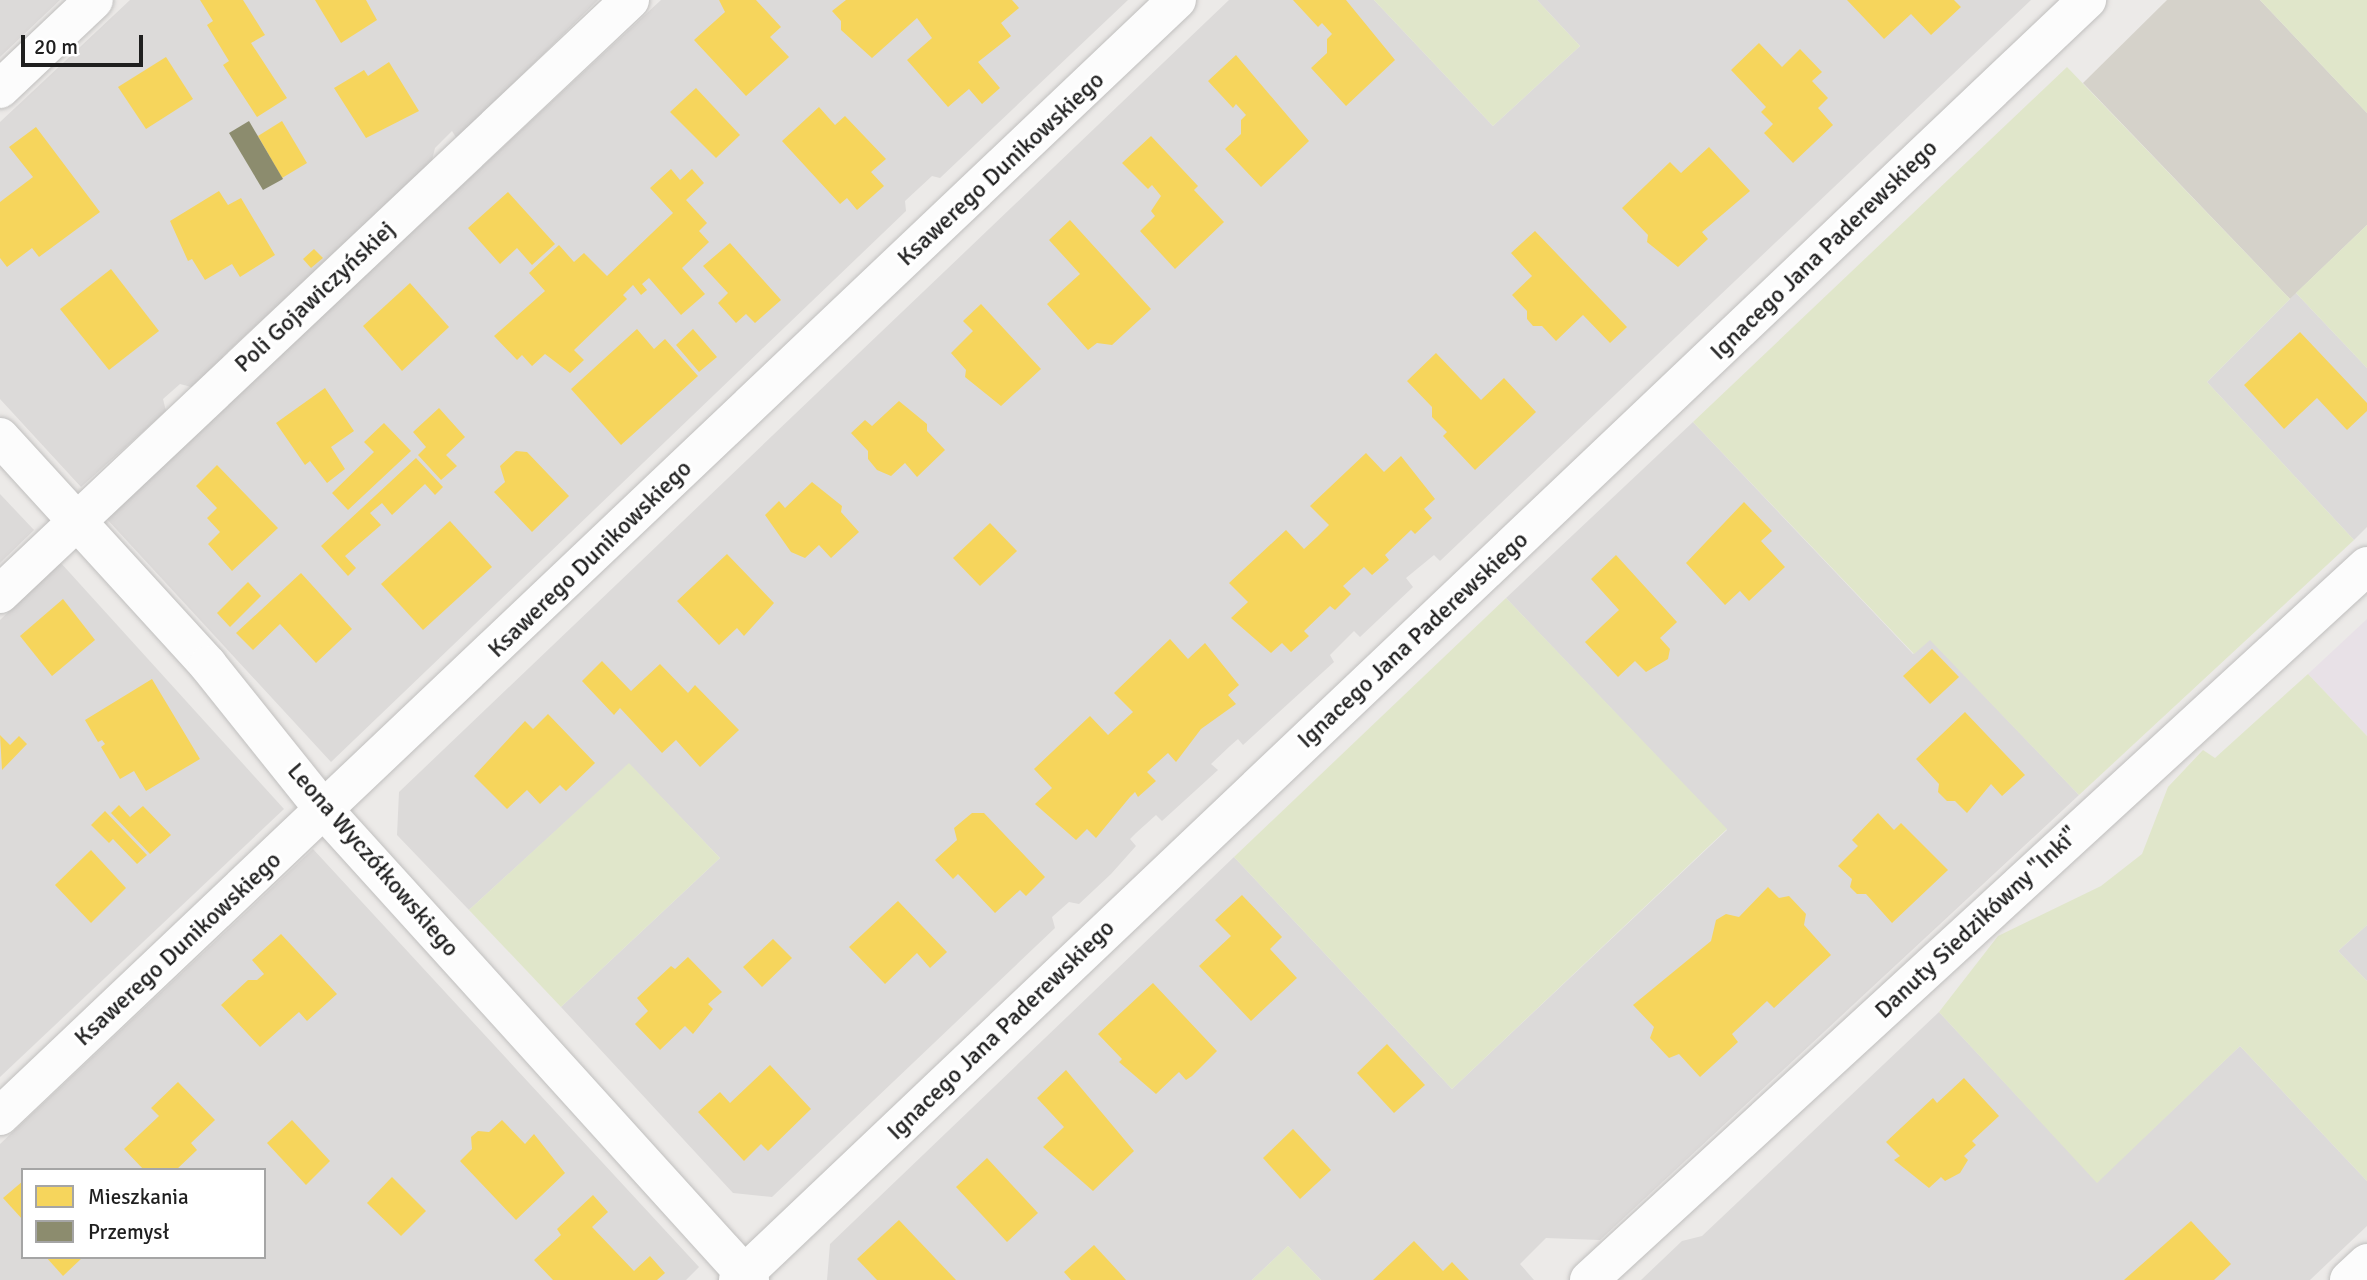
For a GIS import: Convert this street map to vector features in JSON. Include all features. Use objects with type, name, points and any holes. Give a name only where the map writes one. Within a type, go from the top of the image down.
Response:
[{"type":"street","points":[[0,89],[94,0]]},
{"type":"street","name":"Poli Gojawiczyńskiej","points":[[0,594],[630,0]]},
{"type":"street","name":"Ksawerego Dunikowskiego","points":[[0,1116],[325,811],[1177,0]]},
{"type":"street","name":"Ignacego Jana Paderewskiego","points":[[744,1278],[2087,0]]},
{"type":"street","name":"Leona Wyczółkowskiego","points":[[0,437],[208,665],[325,811],[744,1278]]},
{"type":"street","name":"Danuty Siedzikówny \"Inki\"","points":[[1588,1280],[2367,566]]},
{"type":"street","points":[[2349,1280],[2367,1263]]},
{"type":"shaded area","points":[[0,0],[60,0],[0,57]]},
{"type":"shaded area","points":[[130,0],[598,0],[457,139],[452,131],[435,148],[431,164],[223,356],[225,360],[195,388],[180,384],[163,399],[166,411],[81,487],[0,399],[0,122]]},
{"type":"shaded area","points":[[661,0],[1128,0],[940,178],[932,176],[905,201],[906,211],[331,762],[105,517]]},
{"type":"shaded area","points":[[1229,0],[1374,0],[1493,126],[1580,46],[1537,0],[2031,0],[1440,561],[1434,555],[1406,578],[1413,587],[1360,637],[1354,631],[1330,655],[1334,662],[1243,745],[1238,739],[1230,746],[1211,764],[1218,770],[1162,821],[1156,815],[1136,833],[1130,839],[1136,846],[1111,874],[1079,904],[1069,902],[1052,917],[1055,928],[772,1197],[733,1193],[561,1007],[720,858],[629,764],[469,910],[397,835],[399,792]]},
{"type":"shaded area","points":[[2167,0],[2260,0],[2367,113],[2367,225],[2290,299],[2083,83]]},
{"type":"shaded area","points":[[2296,293],[2367,368],[2367,527],[2354,540],[2207,382]]},
{"type":"shaded area","points":[[1693,422],[1913,654],[1930,639],[2079,795],[1600,1240],[1546,1238],[1520,1264],[1534,1280],[1321,1280],[1288,1246],[1252,1280],[827,1280],[830,1244],[1234,857],[1452,1089],[1727,830],[1506,598]]},
{"type":"shaded area","points":[[0,494],[34,530],[0,563]]},
{"type":"shaded area","points":[[60,562],[284,809],[0,1077],[0,620]]},
{"type":"shaded area","points":[[2367,619],[2367,736],[2308,674]]},
{"type":"shaded area","points":[[313,849],[699,1267],[686,1280],[0,1280],[0,1144]]},
{"type":"shaded area","points":[[2367,925],[2367,981],[2338,951]]},
{"type":"shaded area","points":[[1939,1012],[2097,1182],[2240,1046],[2367,1181],[2367,1226],[2310,1280],[1641,1280],[1682,1241],[1702,1236]]},
{"type":"green space","points":[[1374,0],[1537,0],[1580,46],[1493,126]]},
{"type":"green space","points":[[2260,0],[2367,0],[2367,113]]},
{"type":"green space","points":[[2067,67],[2290,299],[2207,382],[2354,540],[2079,795],[1930,640],[1914,654],[1693,422]]},
{"type":"green space","points":[[2367,225],[2367,368],[2296,293]]},
{"type":"green space","points":[[1506,598],[1727,829],[1452,1089],[1234,857]]},
{"type":"green space","points":[[2308,674],[2367,736],[2367,925],[2338,951],[2367,981],[2367,1181],[2240,1046],[2097,1183],[1939,1012],[1998,936],[2101,886],[2142,854],[2168,787],[2203,750],[2215,758]]},
{"type":"green space","points":[[629,763],[720,858],[561,1007],[469,910]]},
{"type":"green space","points":[[1288,1246],[1321,1280],[1252,1280],[1273,1260]]},
{"type":"building: Mieszkania","points":[[200,0],[243,0],[265,35],[251,43],[287,98],[257,117],[223,65],[229,61],[207,25],[213,21]]},
{"type":"building: Mieszkania","points":[[315,0],[366,0],[377,20],[341,43]]},
{"type":"building: Mieszkania","points":[[719,0],[756,0],[781,27],[770,37],[789,57],[746,96],[694,40],[725,12]]},
{"type":"building: Mieszkania","points":[[846,0],[1012,0],[1019,8],[1001,23],[1011,36],[978,62],[1000,88],[982,104],[969,89],[948,107],[907,60],[932,38],[917,18],[872,58],[841,30],[841,21],[832,11]]},
{"type":"building: Mieszkania","points":[[1293,0],[1346,0],[1395,60],[1346,106],[1311,68],[1327,53],[1327,39],[1332,34],[1322,23],[1318,27]]},
{"type":"building: Mieszkania","points":[[1847,0],[1954,0],[1961,7],[1931,35],[1911,14],[1884,39]]},
{"type":"building: Mieszkania","points":[[1759,43],[1782,67],[1800,49],[1822,72],[1812,81],[1828,98],[1818,108],[1833,125],[1793,163],[1764,133],[1773,124],[1761,112],[1766,107],[1731,70]]},
{"type":"building: Mieszkania","points":[[1236,55],[1309,141],[1261,187],[1225,149],[1241,134],[1241,120],[1246,115],[1236,104],[1233,108],[1208,81]]},
{"type":"building: Mieszkania","points":[[166,57],[193,99],[146,129],[118,87]]},
{"type":"building: Mieszkania","points":[[389,62],[419,111],[366,138],[334,88],[364,70],[368,76]]},
{"type":"building: Mieszkania","points":[[696,88],[740,135],[716,158],[670,112]]},
{"type":"building: Mieszkania","points":[[819,107],[835,125],[845,116],[886,159],[871,172],[884,186],[857,210],[847,198],[840,204],[782,141]]},
{"type":"building: Mieszkania","points":[[282,121],[307,163],[282,178],[258,136]]},
{"type":"building: Mieszkania","points":[[36,127],[100,212],[39,257],[32,248],[7,267],[0,258],[0,202],[33,177],[9,147]]},
{"type":"building: Mieszkania","points":[[1151,136],[1198,186],[1194,190],[1224,222],[1175,269],[1140,231],[1155,216],[1151,211],[1161,196],[1152,185],[1148,189],[1122,163]]},
{"type":"building: Mieszkania","points":[[1709,147],[1750,191],[1702,232],[1708,239],[1678,267],[1647,242],[1648,235],[1622,208],[1670,162],[1681,173]]},
{"type":"building: Mieszkania","points":[[671,169],[680,180],[692,169],[704,183],[686,200],[707,223],[699,231],[709,242],[682,268],[705,294],[681,315],[649,278],[642,284],[647,290],[641,295],[633,285],[623,295],[627,299],[574,350],[584,360],[570,373],[545,354],[532,366],[522,355],[517,360],[494,336],[545,291],[529,273],[559,245],[574,262],[584,253],[607,276],[673,213],[650,188]]},
{"type":"building: Mieszkania","points":[[219,191],[228,205],[241,198],[275,255],[240,277],[232,264],[205,280],[192,259],[188,261],[170,221]]},
{"type":"building: Mieszkania","points":[[508,192],[555,244],[532,265],[517,248],[500,264],[468,228]]},
{"type":"building: Mieszkania","points":[[1070,220],[1151,309],[1112,345],[1097,343],[1088,350],[1047,304],[1080,274],[1049,240]]},
{"type":"building: Mieszkania","points":[[1535,231],[1627,327],[1610,343],[1583,315],[1556,341],[1542,326],[1533,326],[1527,319],[1527,311],[1512,295],[1532,276],[1511,253]]},
{"type":"building: Mieszkania","points":[[730,243],[781,300],[755,323],[746,314],[736,323],[718,303],[728,293],[703,266]]},
{"type":"building: Mieszkania","points":[[314,249],[323,258],[311,268],[303,259]]},
{"type":"building: Mieszkania","points":[[111,269],[159,331],[109,370],[60,309]]},
{"type":"building: Mieszkania","points":[[410,283],[449,327],[402,371],[363,326]]},
{"type":"building: Mieszkania","points":[[981,304],[1041,369],[1001,406],[965,377],[966,370],[951,353],[973,331],[963,321]]},
{"type":"building: Mieszkania","points":[[637,329],[654,349],[665,339],[698,376],[621,445],[571,389]]},
{"type":"building: Mieszkania","points":[[693,329],[717,357],[699,372],[676,345]]},
{"type":"building: Mieszkania","points":[[2300,332],[2367,403],[2367,411],[2347,430],[2317,398],[2284,429],[2244,385]]},
{"type":"building: Mieszkania","points":[[1436,353],[1481,400],[1504,378],[1536,412],[1475,470],[1443,436],[1447,432],[1432,417],[1432,407],[1407,381]]},
{"type":"building: Mieszkania","points":[[325,388],[354,431],[331,447],[345,469],[327,483],[310,461],[305,465],[276,423]]},
{"type":"building: Mieszkania","points":[[899,401],[927,424],[927,431],[945,450],[917,477],[905,463],[891,476],[877,470],[868,459],[868,451],[851,433],[865,420],[872,426]]},
{"type":"building: Mieszkania","points":[[439,408],[465,437],[446,455],[457,466],[441,480],[418,455],[426,447],[413,432]]},
{"type":"building: Mieszkania","points":[[384,423],[411,451],[348,510],[332,493],[374,452],[364,442]]},
{"type":"building: Mieszkania","points":[[516,451],[527,452],[569,496],[532,532],[494,492],[505,482],[500,466]]},
{"type":"building: Mieszkania","points":[[1366,453],[1384,472],[1401,456],[1435,499],[1424,509],[1432,518],[1415,534],[1411,530],[1385,555],[1389,560],[1372,575],[1364,567],[1343,586],[1351,594],[1335,610],[1330,606],[1304,631],[1309,636],[1291,652],[1282,643],[1271,653],[1231,618],[1248,602],[1229,583],[1286,530],[1304,549],[1317,537],[1329,525],[1310,506]]},
{"type":"building: Mieszkania","points":[[416,458],[443,487],[435,495],[425,484],[392,515],[382,503],[370,513],[381,525],[345,556],[356,568],[348,576],[321,546]]},
{"type":"building: Mieszkania","points":[[217,465],[278,528],[232,571],[208,544],[220,532],[207,518],[217,508],[196,486]]},
{"type":"building: Mieszkania","points":[[812,482],[842,506],[841,512],[859,532],[831,558],[819,545],[805,558],[791,552],[765,515],[779,501],[785,508]]},
{"type":"building: Mieszkania","points":[[1744,502],[1772,531],[1761,541],[1785,567],[1749,601],[1740,591],[1725,605],[1686,563]]},
{"type":"building: Mieszkania","points":[[450,521],[492,567],[423,630],[381,584]]},
{"type":"building: Mieszkania","points":[[990,523],[1017,551],[980,586],[953,558]]},
{"type":"building: Mieszkania","points":[[727,554],[774,603],[744,636],[737,628],[719,645],[677,601]]},
{"type":"building: Mieszkania","points":[[1616,555],[1677,622],[1660,638],[1670,649],[1668,659],[1646,672],[1635,661],[1618,677],[1585,642],[1619,610],[1591,579]]},
{"type":"building: Mieszkania","points":[[301,573],[352,629],[316,663],[280,624],[253,650],[236,633]]},
{"type":"building: Mieszkania","points":[[248,582],[261,596],[230,627],[217,613]]},
{"type":"building: Mieszkania","points":[[63,599],[95,640],[52,676],[20,636]]},
{"type":"building: Mieszkania","points":[[1170,639],[1188,659],[1205,643],[1239,685],[1228,695],[1236,704],[1201,729],[1176,762],[1168,753],[1147,772],[1156,781],[1138,797],[1135,792],[1096,838],[1087,829],[1076,840],[1035,804],[1052,788],[1034,769],[1090,716],[1108,735],[1133,712],[1114,693]]},
{"type":"building: Mieszkania","points":[[1932,649],[1959,677],[1930,704],[1903,676]]},
{"type":"building: Mieszkania","points":[[602,661],[631,691],[660,664],[688,693],[695,685],[739,730],[700,767],[676,740],[662,753],[620,708],[614,715],[582,681]]},
{"type":"building: Mieszkania","points":[[152,679],[200,759],[146,791],[134,771],[120,779],[101,747],[105,744],[102,740],[98,742],[85,720]]},
{"type":"building: Mieszkania","points":[[1965,712],[2025,775],[2002,796],[1991,784],[1967,813],[1955,801],[1947,801],[1938,792],[1939,784],[1916,759]]},
{"type":"building: Mieszkania","points":[[548,714],[595,763],[566,791],[560,785],[540,804],[527,790],[507,809],[474,776],[525,721],[533,729]]},
{"type":"building: Mieszkania","points":[[0,735],[10,745],[19,736],[27,744],[2,770]]},
{"type":"building: Mieszkania","points":[[119,805],[130,817],[143,806],[171,835],[150,854],[111,813]]},
{"type":"building: Mieszkania","points":[[105,811],[147,855],[137,864],[113,839],[109,843],[91,825]]},
{"type":"building: Mieszkania","points":[[972,813],[984,813],[1045,877],[1026,896],[1020,890],[995,913],[958,874],[953,879],[935,860],[957,840],[954,828]]},
{"type":"building: Mieszkania","points":[[1878,813],[1894,830],[1901,823],[1948,870],[1892,923],[1866,894],[1857,894],[1850,887],[1852,879],[1838,866],[1858,846],[1852,840]]},
{"type":"building: Mieszkania","points":[[91,850],[126,888],[91,923],[55,885]]},
{"type":"building: Mieszkania","points":[[1768,887],[1779,898],[1789,896],[1806,914],[1804,925],[1831,955],[1774,1008],[1767,1001],[1732,1034],[1738,1042],[1700,1077],[1679,1054],[1669,1058],[1650,1038],[1654,1027],[1633,1005],[1711,941],[1716,920],[1726,914],[1739,917]]},
{"type":"building: Mieszkania","points":[[1242,895],[1282,937],[1270,949],[1297,978],[1251,1021],[1199,966],[1231,936],[1215,920]]},
{"type":"building: Mieszkania","points":[[898,901],[947,952],[930,968],[917,953],[885,984],[849,947]]},
{"type":"building: Mieszkania","points":[[281,934],[337,994],[307,1021],[299,1012],[260,1047],[221,1005],[248,980],[257,980],[264,974],[252,960]]},
{"type":"building: Mieszkania","points":[[773,939],[792,958],[762,987],[743,967]]},
{"type":"building: Mieszkania","points":[[688,957],[722,992],[708,1004],[713,1009],[693,1034],[685,1026],[660,1050],[635,1024],[648,1011],[637,998],[671,966],[675,969]]},
{"type":"building: Mieszkania","points":[[1153,983],[1217,1051],[1192,1076],[1186,1080],[1179,1072],[1156,1094],[1119,1062],[1122,1059],[1098,1034]]},
{"type":"building: Mieszkania","points":[[1387,1044],[1425,1085],[1394,1113],[1357,1073]]},
{"type":"building: Mieszkania","points":[[770,1065],[811,1109],[768,1151],[761,1144],[744,1161],[698,1112],[720,1092],[730,1103]]},
{"type":"building: Mieszkania","points":[[1066,1070],[1134,1151],[1093,1191],[1043,1147],[1064,1127],[1037,1098]]},
{"type":"building: Mieszkania","points":[[1964,1078],[1999,1116],[1972,1141],[1976,1145],[1964,1156],[1968,1160],[1960,1173],[1945,1181],[1941,1177],[1929,1188],[1894,1160],[1900,1156],[1886,1142],[1933,1098],[1937,1103]]},
{"type":"building: Mieszkania","points":[[178,1082],[215,1120],[191,1143],[197,1150],[178,1168],[142,1168],[124,1149],[159,1116],[151,1108]]},
{"type":"building: Mieszkania","points":[[292,1120],[330,1161],[306,1185],[267,1143]]},
{"type":"building: Mieszkania","points":[[502,1120],[525,1144],[534,1134],[565,1173],[516,1220],[460,1161],[472,1149],[471,1137],[478,1131],[489,1132]]},
{"type":"building: Mieszkania","points":[[1293,1129],[1331,1170],[1300,1199],[1263,1158]]},
{"type":"building: Mieszkania","points":[[987,1158],[1038,1213],[1007,1242],[956,1187]]},
{"type":"building: Mieszkania","points":[[392,1177],[426,1211],[401,1236],[367,1203]]},
{"type":"building: Mieszkania","points":[[21,1183],[21,1218],[3,1198]]},
{"type":"building: Mieszkania","points":[[593,1195],[608,1212],[592,1227],[634,1271],[650,1256],[665,1273],[657,1280],[553,1280],[534,1260],[561,1235],[557,1229]]},
{"type":"building: Mieszkania","points":[[899,1220],[956,1280],[877,1280],[857,1259]]},
{"type":"building: Mieszkania","points":[[2191,1221],[2231,1264],[2214,1280],[2124,1280]]},
{"type":"building: Mieszkania","points":[[1414,1241],[1443,1271],[1452,1262],[1469,1280],[1373,1280]]},
{"type":"building: Mieszkania","points":[[1094,1245],[1126,1280],[1071,1280],[1064,1272]]},
{"type":"building: Mieszkania","points":[[48,1259],[81,1259],[63,1276]]},
{"type":"building: Przemysł","points":[[249,121],[283,179],[263,190],[229,133]]}]
